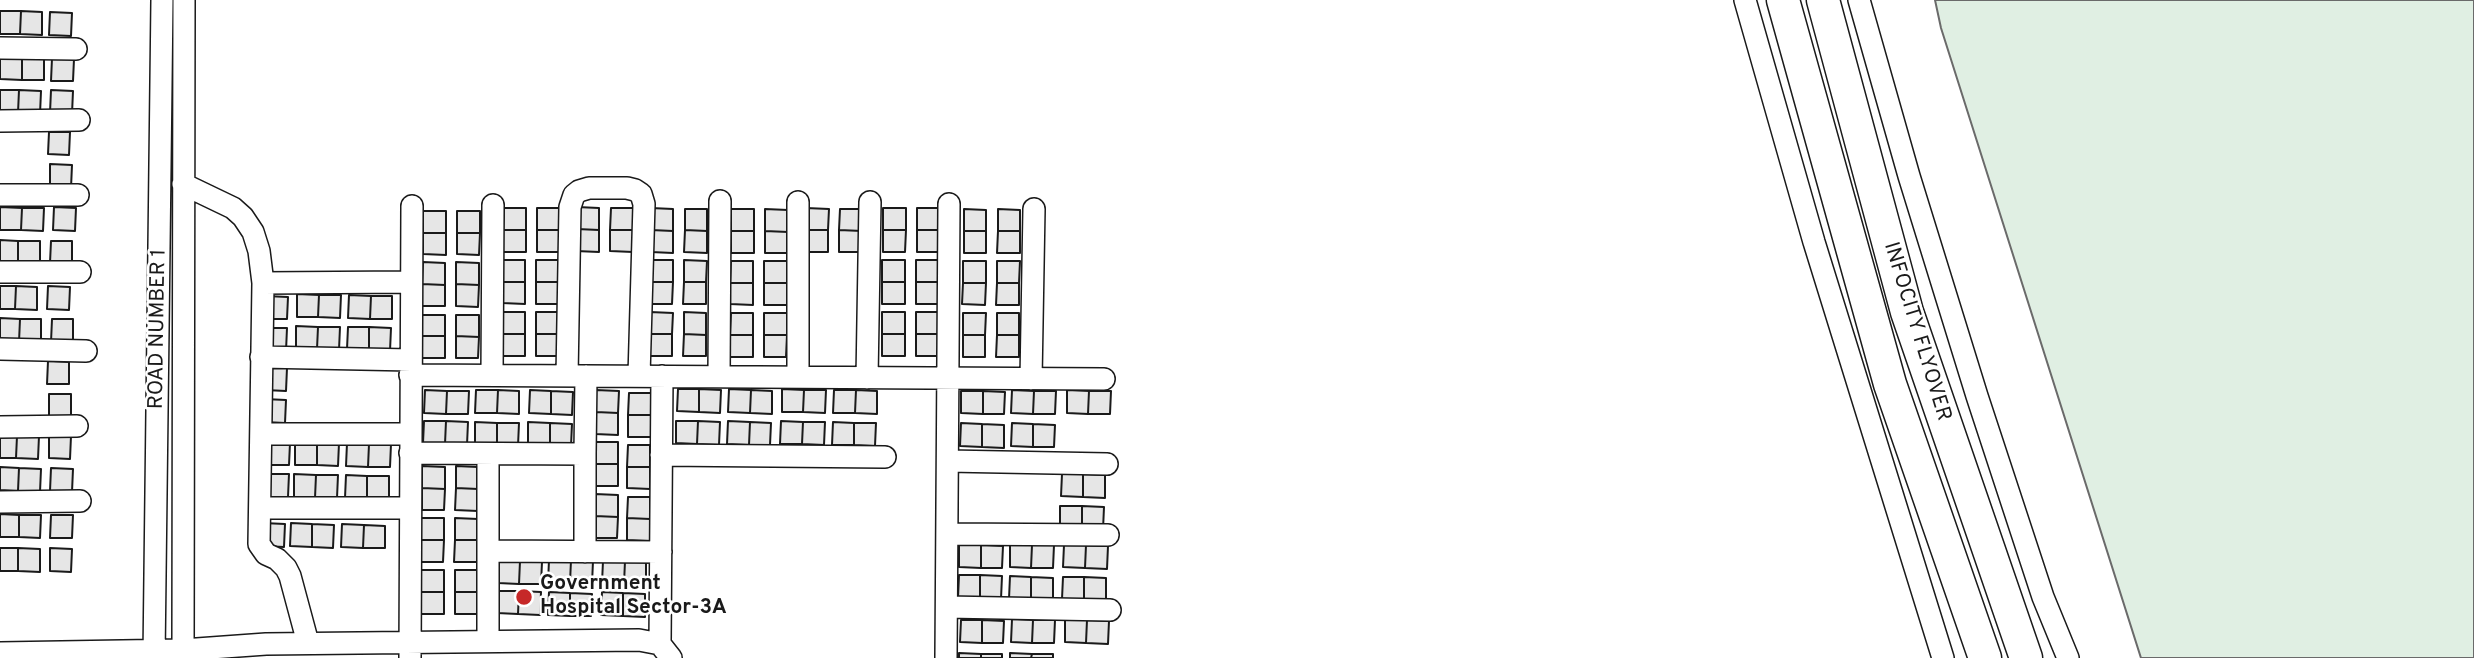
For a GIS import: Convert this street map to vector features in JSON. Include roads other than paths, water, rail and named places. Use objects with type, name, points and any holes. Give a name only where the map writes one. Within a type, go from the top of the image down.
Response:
[{"type":"highway","name":"INFOCITY FLYOVER","points":[[1783,0],[1890,384],[1985,658]]},
{"type":"highway","name":"INFOCITY FLYOVER","points":[[1823,0],[1907,312],[2026,658]]},
{"type":"street","name":"ROAD NUMBER 1","points":[[154,654],[162,0]]},
{"type":"street","name":"ROAD NUMBER 1","points":[[183,654],[184,0]]},
{"type":"street","points":[[1745,0],[1814,242],[1943,658]]},
{"type":"street","points":[[1859,0],[1909,176],[1977,396],[2043,597],[2068,658]]},
{"type":"street","points":[[0,48],[76,49]]},
{"type":"street","points":[[0,121],[79,120]]},
{"type":"street","points":[[183,184],[233,208],[253,232],[259,251],[263,282],[261,549],[286,568],[308,643]]},
{"type":"street","points":[[585,552],[586,454],[576,376],[570,207],[574,195],[589,188],[635,190],[641,194],[644,204],[639,376]]},
{"type":"street","points":[[0,195],[78,195]]},
{"type":"street","points":[[719,377],[720,201]]},
{"type":"street","points":[[797,377],[798,202]]},
{"type":"street","points":[[867,378],[870,202]]},
{"type":"street","points":[[947,658],[948,204]]},
{"type":"street","points":[[492,375],[494,205]]},
{"type":"street","points":[[410,650],[412,206]]},
{"type":"street","points":[[1031,379],[1034,208]]},
{"type":"street","points":[[0,272],[80,272]]},
{"type":"street","points":[[263,282],[411,282]]},
{"type":"street","points":[[0,349],[86,351]]},
{"type":"street","points":[[261,358],[492,375],[1104,379]]},
{"type":"street","points":[[0,653],[183,654],[266,651],[308,643],[410,650],[488,641],[639,640],[666,651],[661,552],[662,376]]},
{"type":"street","points":[[0,427],[77,426]]},
{"type":"street","points":[[261,434],[410,443],[488,454],[586,454]]},
{"type":"street","points":[[488,454],[488,641]]},
{"type":"street","points":[[661,456],[885,457]]},
{"type":"street","points":[[948,461],[1107,464]]},
{"type":"street","points":[[0,502],[80,501]]},
{"type":"street","points":[[260,508],[410,508]]},
{"type":"street","points":[[947,534],[1108,535]]},
{"type":"street","points":[[488,551],[661,552]]},
{"type":"street","points":[[947,607],[1110,610]]},
{"type":"place","name":"Government Hospital Sector-3A","points":[[524,597]]}]
